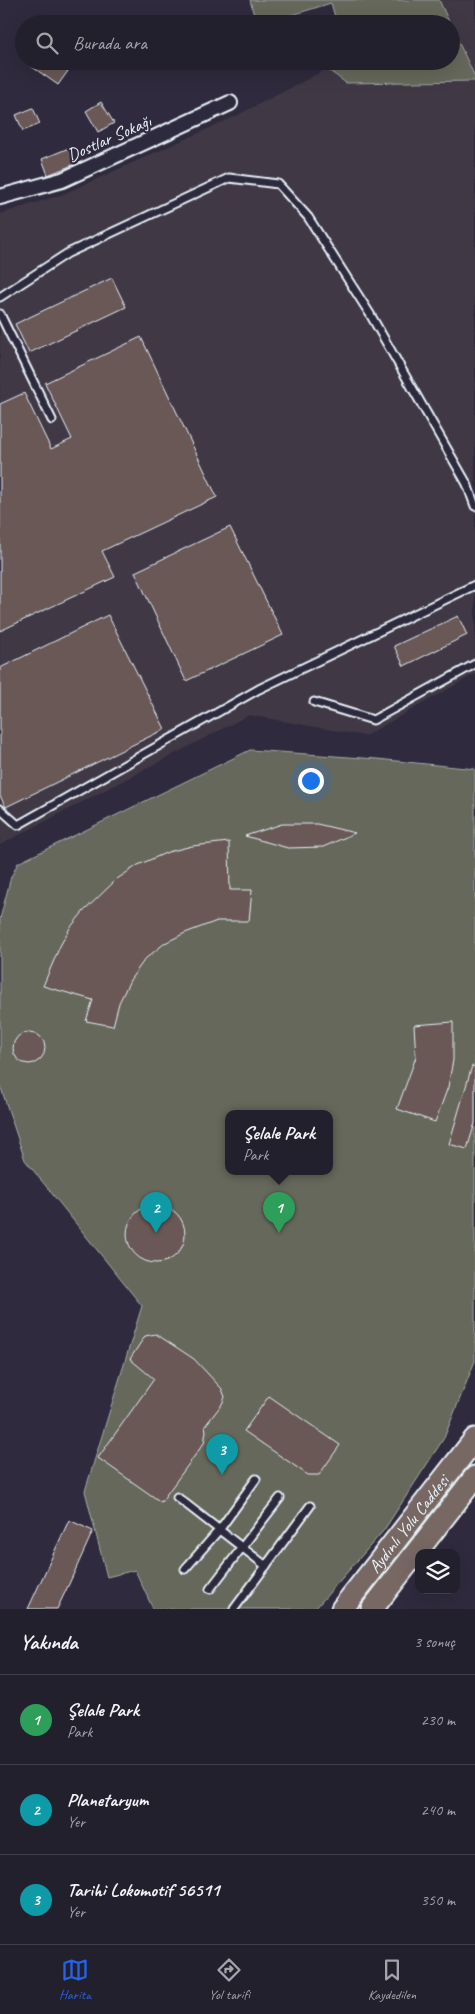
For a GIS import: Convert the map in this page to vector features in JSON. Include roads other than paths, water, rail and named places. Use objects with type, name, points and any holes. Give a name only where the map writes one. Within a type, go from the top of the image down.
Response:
[{"type":"main road","name":"Aydınlı Yolu Caddesi","points":[[342,1609],[475,1439]]},
{"type":"main road","name":"Aydınlı Yolu Caddesi","points":[[372,1609],[475,1477]]},
{"type":"street","name":"Dostlar Sokağı","points":[[0,197],[62,180],[230,103]]},
{"type":"lane","points":[[0,297],[68,253],[229,178],[278,184],[308,217],[370,314],[467,484],[475,506]]},
{"type":"lane","points":[[0,314],[52,420]]},
{"type":"lane","points":[[0,809],[18,825],[259,689],[475,585]]},
{"type":"lane","points":[[314,702],[373,720],[475,664]]},
{"type":"lane","points":[[186,1569],[220,1529],[256,1479]]},
{"type":"lane","points":[[177,1497],[243,1546],[266,1566]]},
{"type":"lane","points":[[210,1589],[280,1498]]},
{"type":"lane","points":[[234,1609],[310,1506]]},
{"type":"place","name":"Planetaryum","points":[[156,1233]]},
{"type":"place","name":"Şelale Park","points":[[279,1233]]},
{"type":"place","name":"Tarihi Lokomotif 56511","points":[[222,1475]]}]
